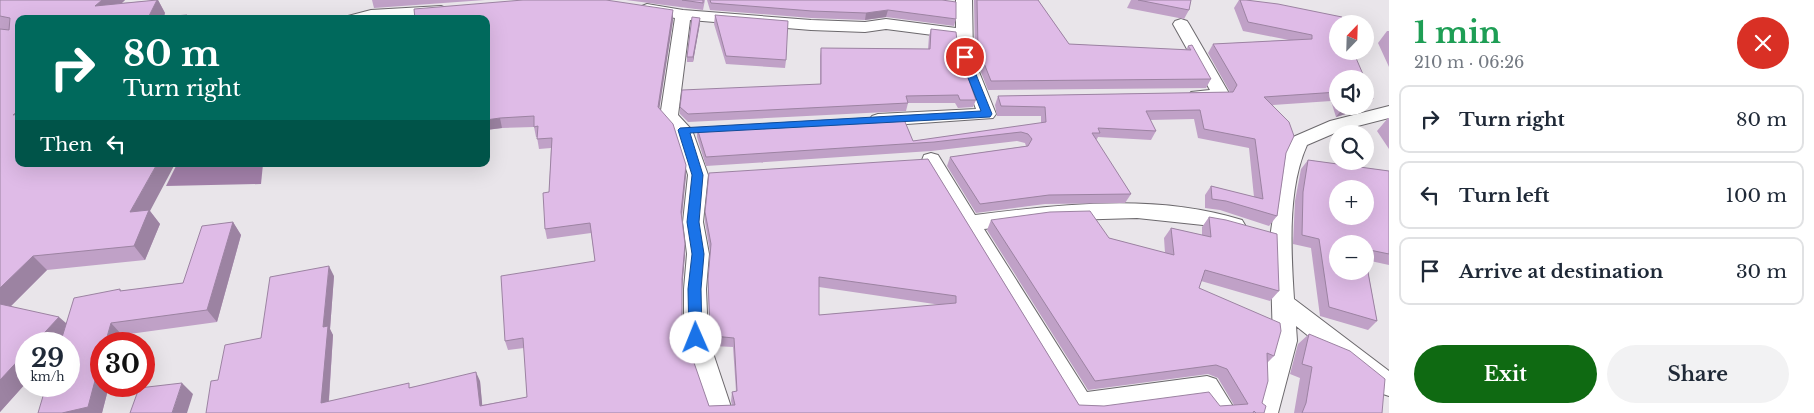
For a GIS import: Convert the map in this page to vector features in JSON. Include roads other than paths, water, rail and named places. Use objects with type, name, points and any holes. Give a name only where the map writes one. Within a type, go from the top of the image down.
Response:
[{"type":"street","points":[[860,121],[987,114],[965,57],[964,0]]},
{"type":"street","points":[[628,6],[683,15],[811,25],[865,27],[886,24],[964,34]]},
{"type":"street","points":[[371,15],[457,10]]},
{"type":"street","points":[[683,15],[669,117],[683,130],[698,175],[693,222],[698,254],[695,289],[696,338],[721,413]]},
{"type":"street","points":[[1179,97],[1221,95],[1181,24]]},
{"type":"street","points":[[980,98],[999,98]]},
{"type":"street","points":[[1266,413],[1286,341],[1284,304],[1266,234],[1290,162],[1300,141],[1336,125],[1389,112]]},
{"type":"street","points":[[683,130],[703,129]]},
{"type":"street","points":[[931,160],[1081,404],[1207,388],[1225,413]]},
{"type":"street","points":[[698,175],[717,174]]},
{"type":"street","points":[[969,223],[1045,213],[1164,212],[1219,220],[1266,234]]},
{"type":"street","points":[[1284,304],[1389,385]]},
{"type":"street","points":[[1354,358],[1389,369]]}]
